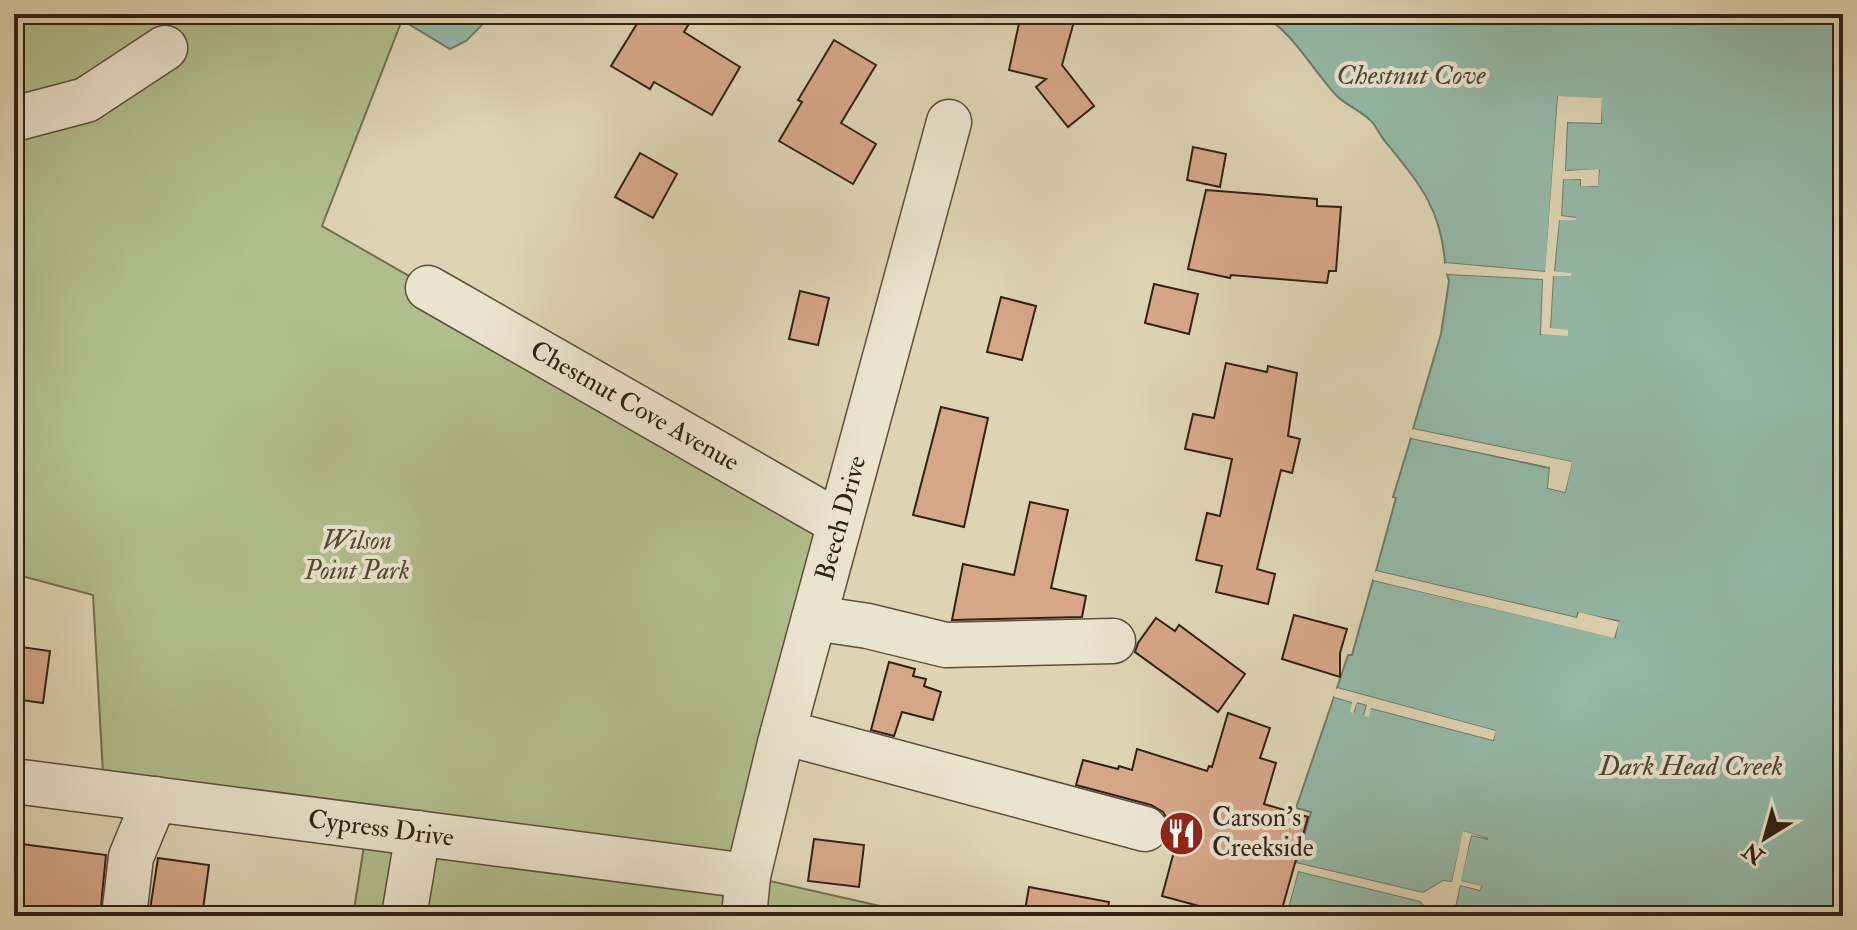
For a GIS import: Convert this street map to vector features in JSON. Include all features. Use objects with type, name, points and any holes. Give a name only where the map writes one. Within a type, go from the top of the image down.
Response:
[{"type":"street","points":[[14,119],[86,100],[165,48]]},
{"type":"street","name":"Beech Drive","points":[[746,896],[783,732],[949,122]]},
{"type":"street","name":"Chestnut Cove Avenue","points":[[428,288],[839,523]]},
{"type":"street","points":[[814,618],[868,626],[946,645],[1113,641]]},
{"type":"street","points":[[783,732],[1145,829]]},
{"type":"street","name":"Cypress Drive","points":[[14,781],[418,833],[746,896]]},
{"type":"street","points":[[124,916],[131,857],[155,799]]},
{"type":"street","points":[[404,916],[418,833]]},
{"type":"green space","name":"Wilson Point Park","points":[[14,14],[392,14],[402,20],[322,226],[839,523],[748,876],[924,916],[353,916],[367,827],[104,792],[93,595],[14,574]]},
{"type":"water","points":[[392,14],[493,14],[466,41],[450,49]]},
{"type":"water","name":"Dark Head Creek","points":[[1261,14],[1843,14],[1843,916],[1453,916],[1460,885],[1480,890],[1481,887],[1460,881],[1471,835],[1488,839],[1464,832],[1452,882],[1443,881],[1423,893],[1296,863],[1311,812],[1296,808],[1334,697],[1352,702],[1354,712],[1356,702],[1367,705],[1364,715],[1371,708],[1493,740],[1495,731],[1337,688],[1348,655],[1352,655],[1373,580],[1615,637],[1618,621],[1578,613],[1577,618],[1376,571],[1411,438],[1550,468],[1548,488],[1565,492],[1571,462],[1413,429],[1441,334],[1449,281],[1447,274],[1543,279],[1541,334],[1550,329],[1553,275],[1572,274],[1554,272],[1559,219],[1576,218],[1561,216],[1563,178],[1581,179],[1581,185],[1597,186],[1599,170],[1565,171],[1567,122],[1601,123],[1601,99],[1558,97],[1546,272],[1445,263],[1443,243],[1433,211],[1407,169],[1372,122],[1340,99],[1292,40]]},
{"type":"water","points":[[1298,871],[1420,901],[1434,916],[1286,916]]},
{"type":"pier","points":[[1558,96],[1602,98],[1601,123],[1567,122],[1565,171],[1599,169],[1598,186],[1581,186],[1581,179],[1563,179],[1561,216],[1576,220],[1559,220],[1554,271],[1572,273],[1571,276],[1553,276],[1550,328],[1568,330],[1568,336],[1541,334],[1543,279],[1447,274],[1447,270],[1527,274],[1446,267],[1445,263],[1545,272]],"holes":[[[1562,100],[1597,102],[1597,119],[1563,120],[1562,174],[1559,178],[1549,273]]]},
{"type":"pier","points":[[1413,429],[1572,462],[1565,492],[1548,488],[1550,467],[1411,438],[1412,434],[1551,464],[1554,467],[1552,485],[1562,487],[1567,466],[1412,433]]},
{"type":"pier","points":[[1376,571],[1577,618],[1579,612],[1619,622],[1614,638],[1373,580],[1374,576],[1612,633],[1614,625],[1582,617],[1576,622],[1375,574]]},
{"type":"pier","points":[[1337,688],[1496,731],[1493,740],[1371,708],[1369,717],[1364,716],[1367,705],[1357,702],[1353,713],[1350,712],[1352,702],[1334,697],[1335,693],[1491,734],[1336,692]]},
{"type":"pier","points":[[1463,831],[1488,839],[1471,835],[1461,881],[1481,886],[1480,890],[1460,885],[1453,916],[1449,916],[1466,836],[1453,886],[1444,885],[1423,897],[1353,880],[1422,897],[1438,916],[1434,916],[1420,901],[1298,871],[1286,916],[1282,916],[1296,863],[1423,893],[1443,881],[1452,882]]},
{"type":"building","points":[[643,14],[695,14],[684,32],[740,67],[712,115],[654,82],[650,89],[611,66]]},
{"type":"building","points":[[1021,14],[1076,14],[1062,65],[1094,106],[1068,127],[1036,87],[1046,79],[1009,70]]},
{"type":"building","points":[[834,40],[876,65],[841,123],[876,144],[853,184],[779,141],[802,102],[798,100]]},
{"type":"building","points":[[1193,147],[1226,154],[1220,187],[1187,180]]},
{"type":"building","points":[[640,153],[677,174],[653,218],[615,197]]},
{"type":"building","points":[[1206,190],[1317,199],[1317,206],[1341,207],[1336,271],[1329,271],[1327,283],[1231,275],[1230,278],[1188,269]]},
{"type":"building","points":[[1154,284],[1198,294],[1189,334],[1145,323]]},
{"type":"building","points":[[800,291],[829,298],[818,345],[789,339]]},
{"type":"building","points":[[1001,297],[1036,306],[1022,360],[987,352]]},
{"type":"building","points":[[1226,363],[1267,372],[1268,366],[1297,373],[1288,436],[1300,439],[1292,473],[1281,470],[1257,569],[1275,574],[1268,604],[1216,592],[1222,566],[1196,560],[1207,513],[1220,516],[1232,459],[1185,449],[1193,414],[1214,418]]},
{"type":"building","points":[[941,407],[988,418],[964,527],[913,515]]},
{"type":"building","points":[[1030,502],[1068,510],[1051,588],[1086,596],[1082,617],[952,620],[963,564],[1014,575]]},
{"type":"building","points":[[1294,615],[1347,629],[1340,653],[1340,677],[1282,659]]},
{"type":"building","points":[[1156,618],[1175,631],[1179,625],[1245,674],[1218,712],[1135,652]]},
{"type":"building","points":[[14,646],[50,651],[43,703],[14,699]]},
{"type":"building","points":[[889,662],[915,669],[913,676],[926,679],[924,686],[941,692],[933,720],[902,712],[894,736],[871,730]]},
{"type":"building","points":[[1228,713],[1270,728],[1260,758],[1276,763],[1264,804],[1308,817],[1280,916],[1236,916],[1162,896],[1179,833],[1169,830],[1169,822],[1163,812],[1151,805],[1076,785],[1083,760],[1132,770],[1137,749],[1207,771],[1209,766],[1212,767]]},
{"type":"building","points":[[814,839],[864,845],[859,887],[808,881]]},
{"type":"building","points":[[14,843],[106,855],[100,916],[14,916]]},
{"type":"building","points":[[158,858],[209,865],[202,916],[149,916]]},
{"type":"building","points":[[1029,887],[1109,902],[1107,916],[1024,916]]},
{"type":"place","name":"Carson's Creekside","points":[[1181,833]]},
{"type":"water label","name":"Chestnut Cove","points":[[1411,75]]}]
